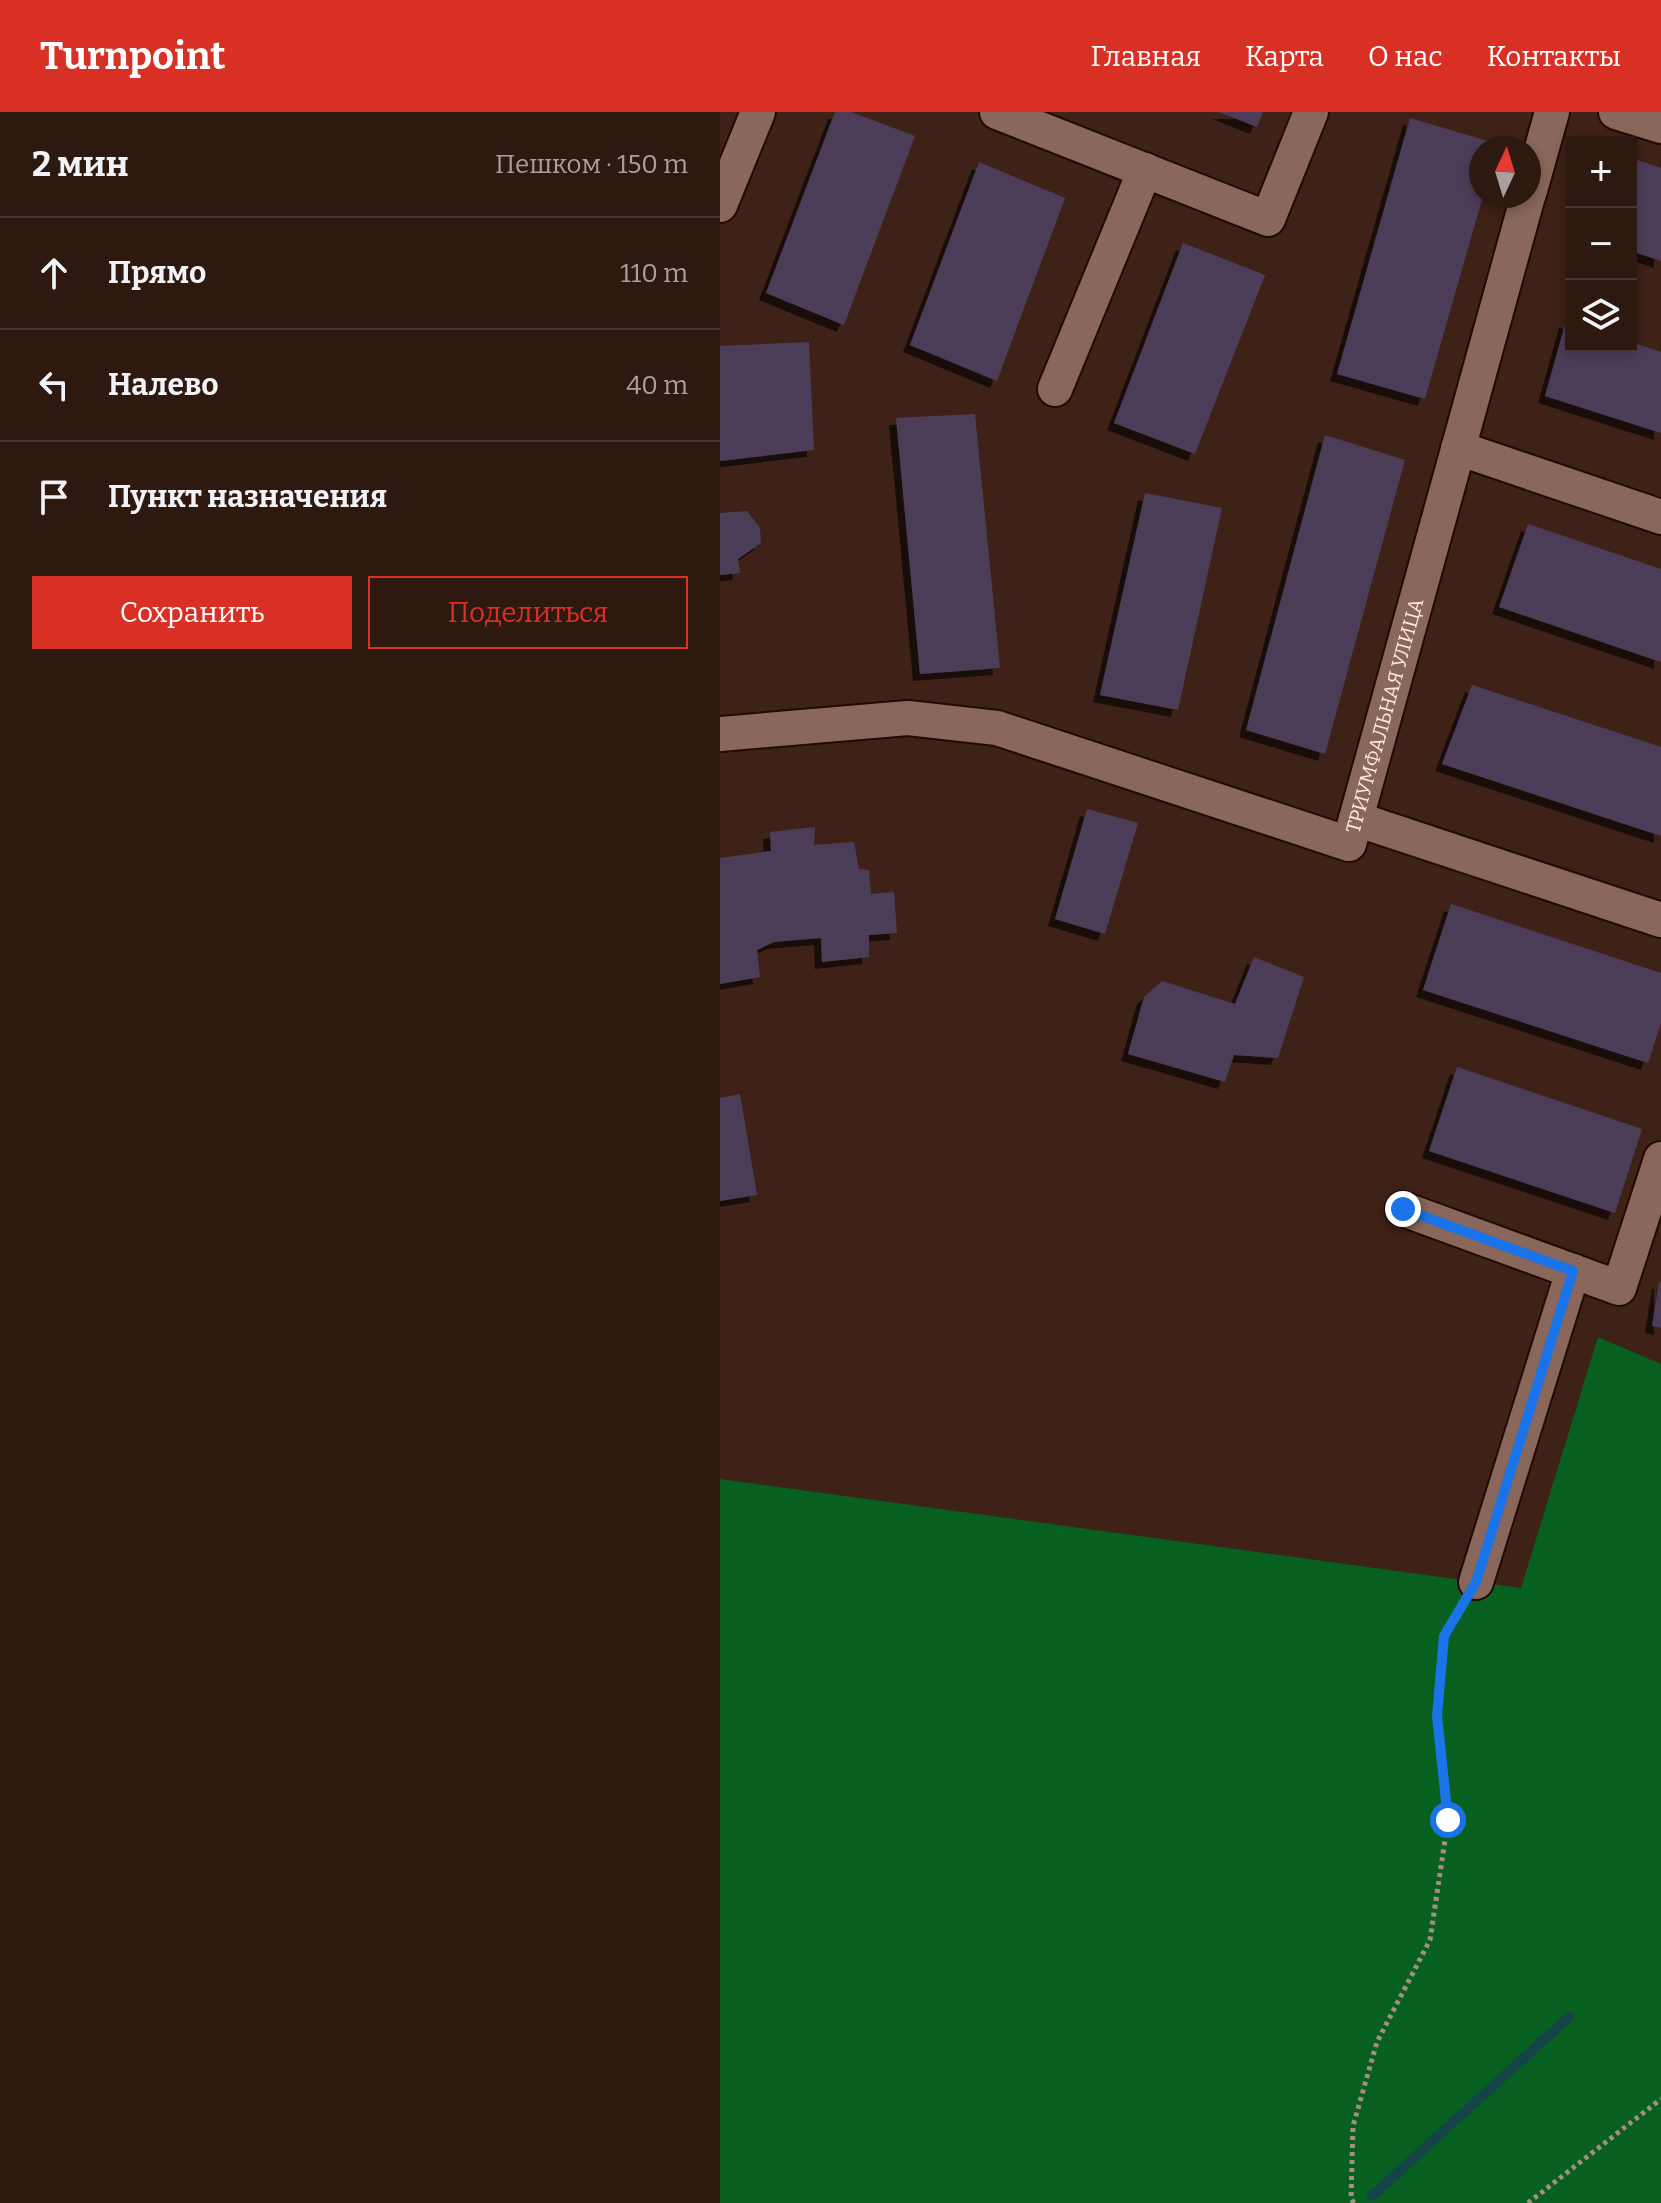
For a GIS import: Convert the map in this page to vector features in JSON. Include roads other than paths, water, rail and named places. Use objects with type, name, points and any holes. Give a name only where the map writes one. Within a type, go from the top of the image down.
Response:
[{"type":"street","points":[[720,205],[758,112]]},
{"type":"street","points":[[997,112],[1268,219],[1311,112]]},
{"type":"street","name":"ТРИУМФАЛЬНАЯ УЛИЦА","points":[[1541,152],[1552,112]]},
{"type":"street","points":[[1616,112],[1661,126]]},
{"type":"street","points":[[1055,389],[1145,170]]},
{"type":"street","name":"ТРИУМФАЛЬНАЯ УЛИЦА","points":[[720,734],[908,718],[997,728],[1349,844],[1525,208]]},
{"type":"street","points":[[1458,448],[1661,517]]},
{"type":"street","points":[[1356,819],[1661,920]]},
{"type":"street","points":[[1403,1209],[1619,1288],[1650,1232],[1661,1159]]},
{"type":"street","points":[[1476,1582],[1573,1271]]},
{"type":"waterway","points":[[1372,2196],[1569,2017]]}]
